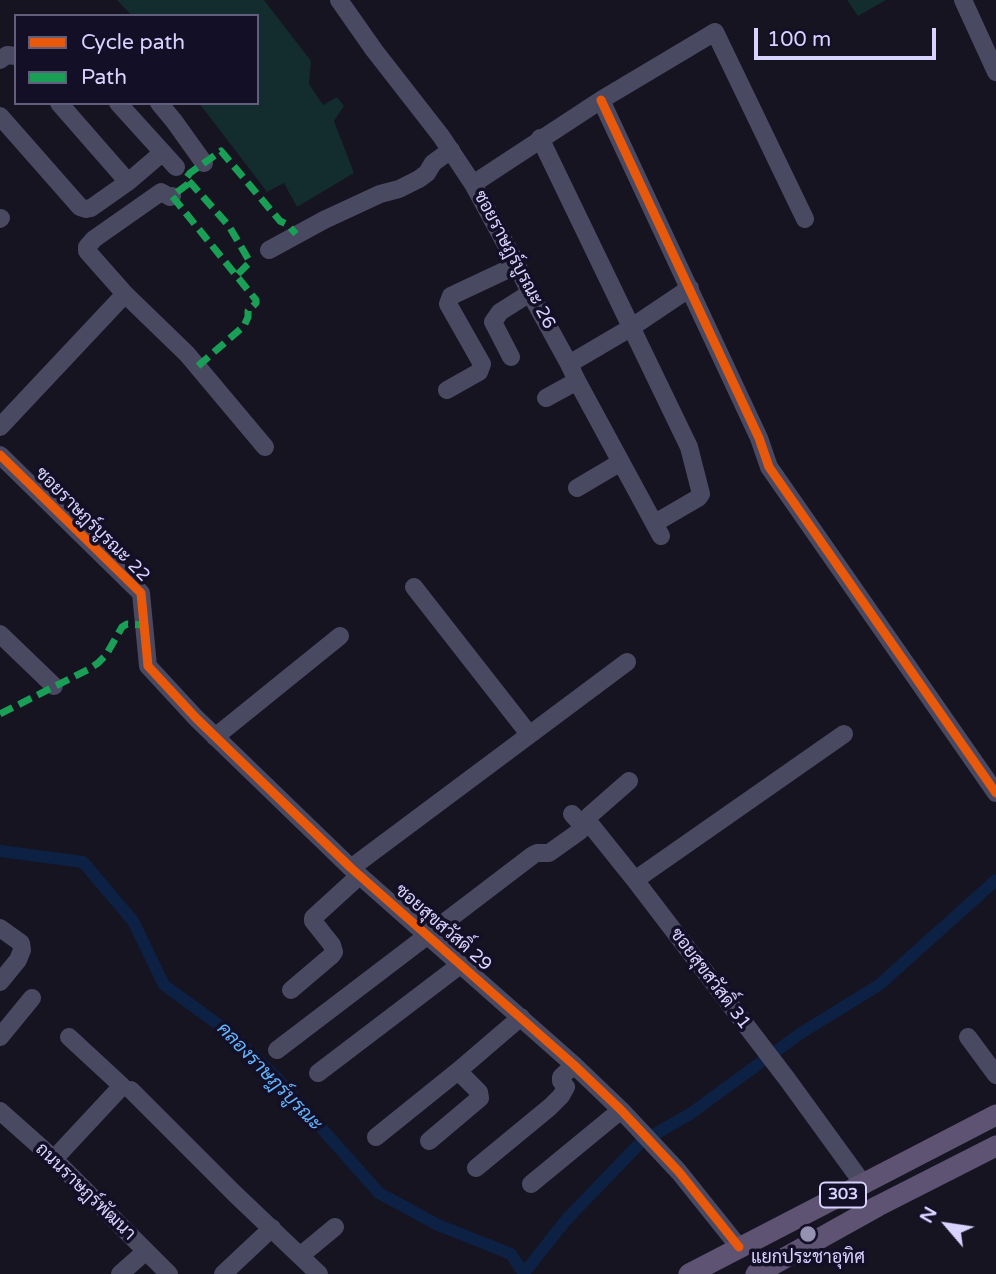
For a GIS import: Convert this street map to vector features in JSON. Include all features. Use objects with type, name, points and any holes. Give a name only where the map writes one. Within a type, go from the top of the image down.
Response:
[{"type":"main road","name":"303","points":[[689,1274],[996,1115]]},
{"type":"main road","name":"303","points":[[762,1273],[878,1206],[994,1151]]},
{"type":"street","name":"ซอยราษฎร์บูรณะ 26","points":[[340,0],[473,184],[576,381],[658,529],[698,498],[701,490],[689,447],[632,327]]},
{"type":"street","points":[[962,0],[996,72]]},
{"type":"street","points":[[473,184],[540,138],[716,32],[805,219]]},
{"type":"street","points":[[601,100],[759,438],[769,467],[996,793]]},
{"type":"street","points":[[61,105],[128,182]]},
{"type":"street","points":[[120,105],[176,167]]},
{"type":"street","points":[[161,105],[204,163]]},
{"type":"street","points":[[0,116],[80,207],[86,209],[128,182],[162,153]]},
{"type":"street","points":[[540,138],[632,327]]},
{"type":"street","points":[[269,250],[296,234],[380,194],[413,183],[451,150]]},
{"type":"street","points":[[172,196],[161,192],[103,233],[87,247],[88,253],[125,294],[187,354],[265,447]]},
{"type":"street","points":[[447,390],[479,372],[482,364],[448,304],[451,296],[517,265]]},
{"type":"street","points":[[569,364],[632,327],[690,288]]},
{"type":"street","points":[[511,357],[494,322],[500,312],[530,293]]},
{"type":"street","points":[[0,427],[125,294]]},
{"type":"street","points":[[546,398],[576,381]]},
{"type":"street","name":"ซอยราษฎร์บูรณะ 22","points":[[0,455],[141,593],[144,625]]},
{"type":"street","points":[[577,488],[621,462]]},
{"type":"street","points":[[414,587],[529,734]]},
{"type":"street","name":"ซอยสุขสวัสดิ์ 29","points":[[144,625],[148,666],[215,737],[355,872],[521,1017],[621,1110],[679,1172],[738,1247]]},
{"type":"street","points":[[0,634],[54,686]]},
{"type":"street","points":[[215,737],[340,636]]},
{"type":"street","points":[[291,990],[334,951],[313,918],[355,872],[529,734],[627,662]]},
{"type":"street","points":[[635,880],[844,734]]},
{"type":"street","name":"ซอยสุขสวัสดิ์ 31","points":[[629,781],[589,816],[590,824],[864,1185]]},
{"type":"street","points":[[277,1050],[533,855],[549,853],[580,831],[581,824],[572,814]]},
{"type":"street","points":[[0,928],[21,943],[23,950],[0,982]]},
{"type":"street","points":[[318,1073],[460,965]]},
{"type":"street","points":[[0,1037],[32,998]]},
{"type":"street","points":[[376,1137],[521,1017]]},
{"type":"street","points":[[54,1159],[122,1086],[69,1037]]},
{"type":"street","points":[[968,1037],[996,1075]]},
{"type":"street","points":[[476,1168],[561,1096],[565,1087],[561,1077],[574,1065]]},
{"type":"street","points":[[429,1141],[480,1098],[480,1092],[458,1071]]},
{"type":"street","points":[[131,1090],[319,1274]]},
{"type":"street","points":[[531,1184],[621,1110]]},
{"type":"street","name":"ถนนราษฎร์พัฒนา","points":[[0,1111],[54,1159],[169,1274]]},
{"type":"street","points":[[300,1256],[335,1227]]},
{"type":"street","points":[[223,1274],[272,1228]]},
{"type":"street","points":[[120,1274],[146,1251]]},
{"type":"green space","points":[[117,0],[264,0],[311,61],[309,84],[323,105],[337,97],[344,106],[334,121],[354,173],[297,207],[284,183],[267,192],[201,105],[259,105],[259,14],[130,14]]},
{"type":"green space","points":[[847,0],[886,0],[858,16]]},
{"type":"waterway","name":"คลองราษฎร์บูรณะ","points":[[0,851],[83,862],[133,921],[164,985],[230,1033],[276,1077],[379,1193],[438,1225],[511,1254],[524,1274]]},
{"type":"waterway","points":[[524,1273],[566,1220],[641,1142],[690,1114],[801,1033],[879,985],[996,880]]},
{"type":"marked path","points":[[198,366],[244,326],[248,311],[256,300],[172,196],[188,184],[187,177],[190,173],[221,151],[280,221],[296,234]]},
{"type":"marked path","points":[[189,181],[229,226],[250,262],[236,276]]},
{"type":"marked path","points":[[0,714],[98,663],[106,655],[122,627],[127,624],[144,625]]},
{"type":"cycle path","points":[[601,100],[759,438],[769,467],[996,793]]},
{"type":"cycle path","points":[[0,455],[141,593],[148,666],[196,718],[351,868],[574,1065],[621,1110],[679,1172],[739,1247]]},
{"type":"place","name":"แยกประชาอุทิศ","points":[[808,1234]]}]
